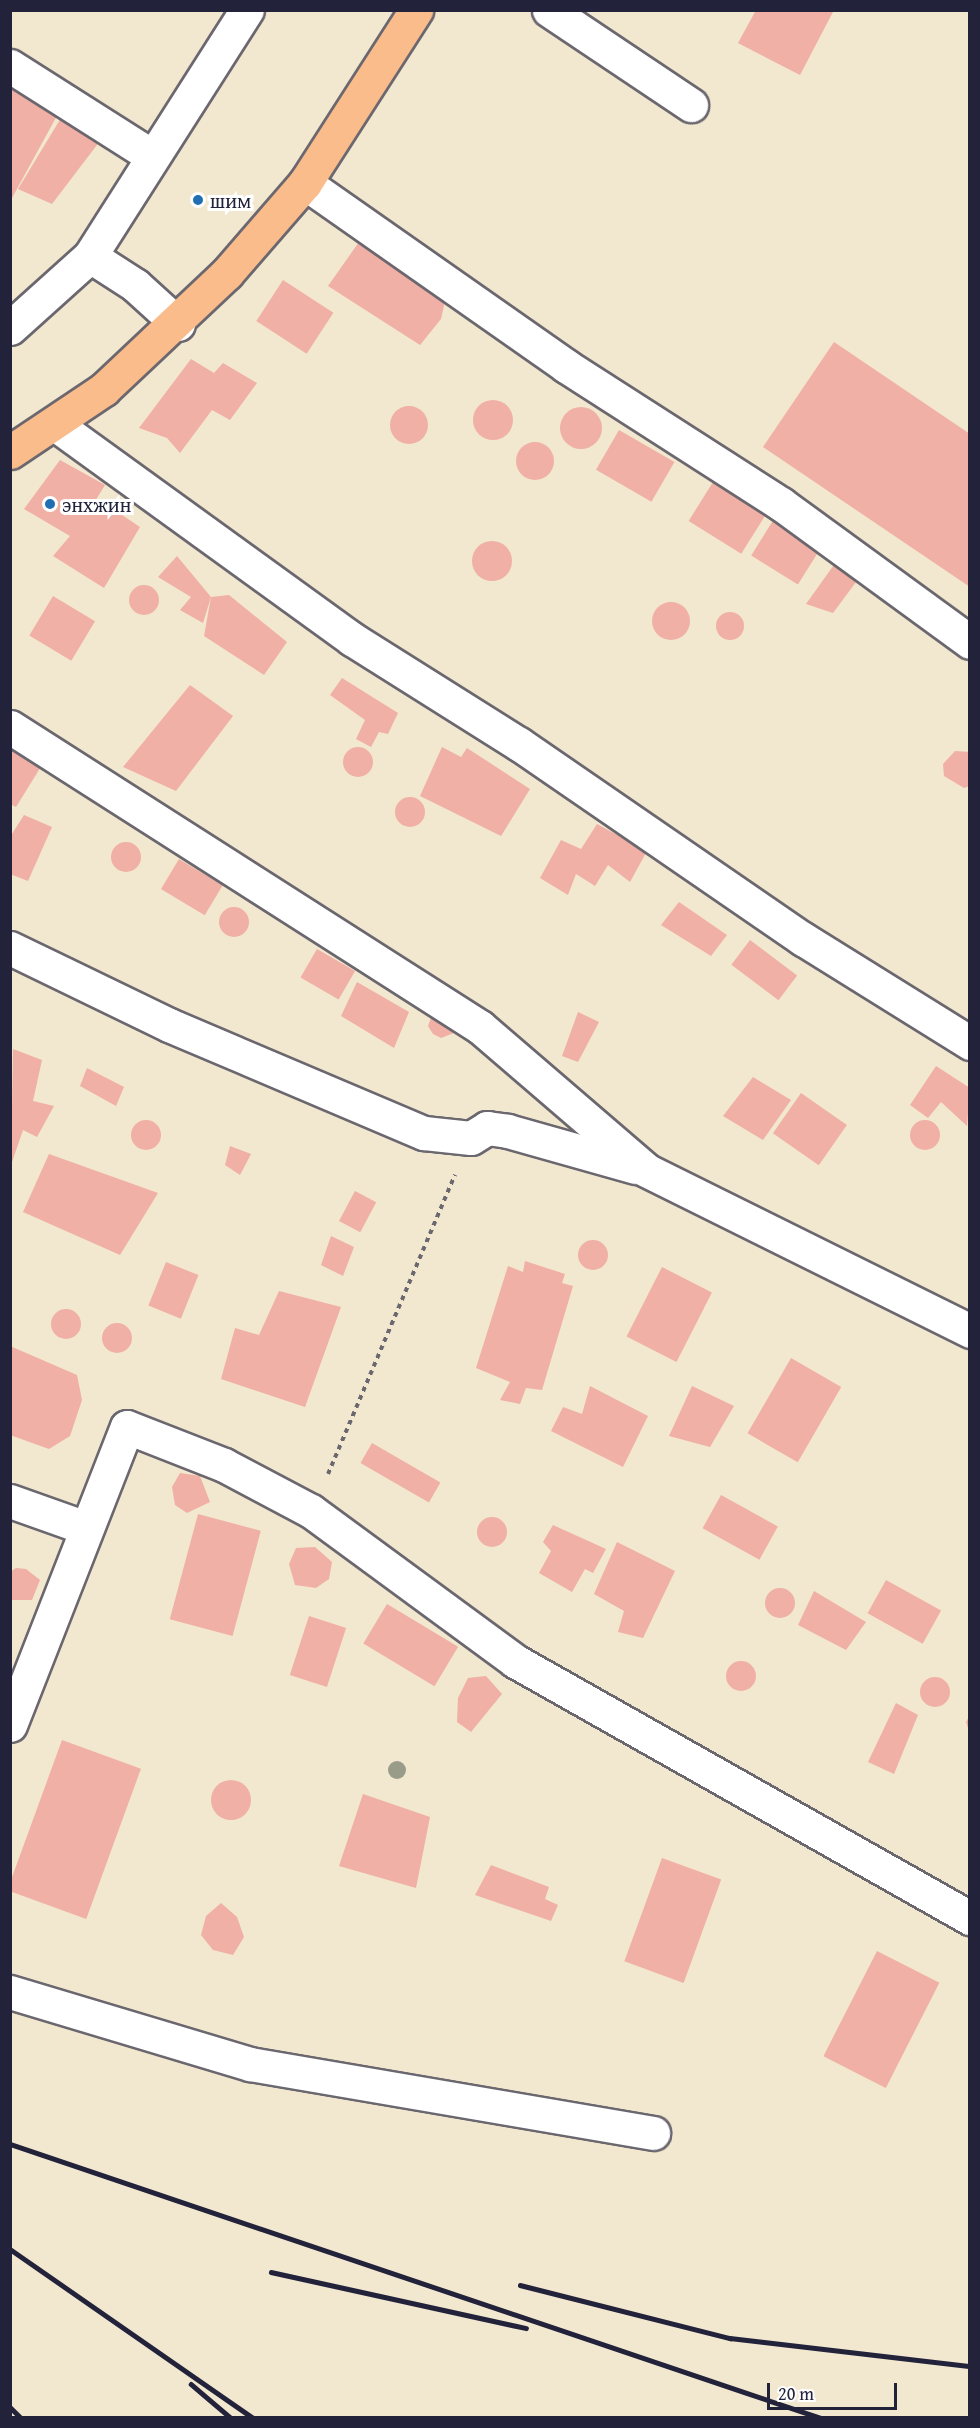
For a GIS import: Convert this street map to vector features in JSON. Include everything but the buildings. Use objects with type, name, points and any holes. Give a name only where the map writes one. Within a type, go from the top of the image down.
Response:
[{"type":"main road","points":[[12,448],[55,424],[178,324],[305,183],[416,10]]},
{"type":"street","points":[[10,328],[90,256],[247,10]]},
{"type":"street","points":[[549,10],[691,105]]},
{"type":"street","points":[[10,66],[152,156]]},
{"type":"street","points":[[305,183],[566,366],[781,504],[969,642]]},
{"type":"street","points":[[90,256],[135,285],[178,324]]},
{"type":"street","points":[[55,424],[352,639],[519,744],[803,939],[969,1043]]},
{"type":"street","points":[[10,727],[480,1027],[646,1170]]},
{"type":"street","points":[[10,948],[169,1025],[424,1133],[471,1138],[487,1128],[508,1131],[646,1170],[969,1331]]},
{"type":"street","points":[[10,1725],[83,1527],[127,1427],[224,1465],[311,1511],[514,1661],[969,1918]]},
{"type":"street","points":[[10,1501],[83,1527]]},
{"type":"street","points":[[10,1992],[250,2064],[653,2133]]},
{"type":"path","points":[[311,1511],[471,1138]]},
{"type":"railway","points":[[10,2144],[821,2418]]},
{"type":"railway","points":[[10,2249],[253,2418]]},
{"type":"railway","points":[[271,2272],[526,2328]]},
{"type":"railway","points":[[520,2285],[730,2338],[970,2366]]},
{"type":"railway","points":[[191,2384],[231,2418]]},
{"type":"railway","points":[[10,2407],[21,2418]]},
{"type":"place","name":"шим","points":[[198,200]]},
{"type":"place","name":"энхжин","points":[[50,504]]}]
